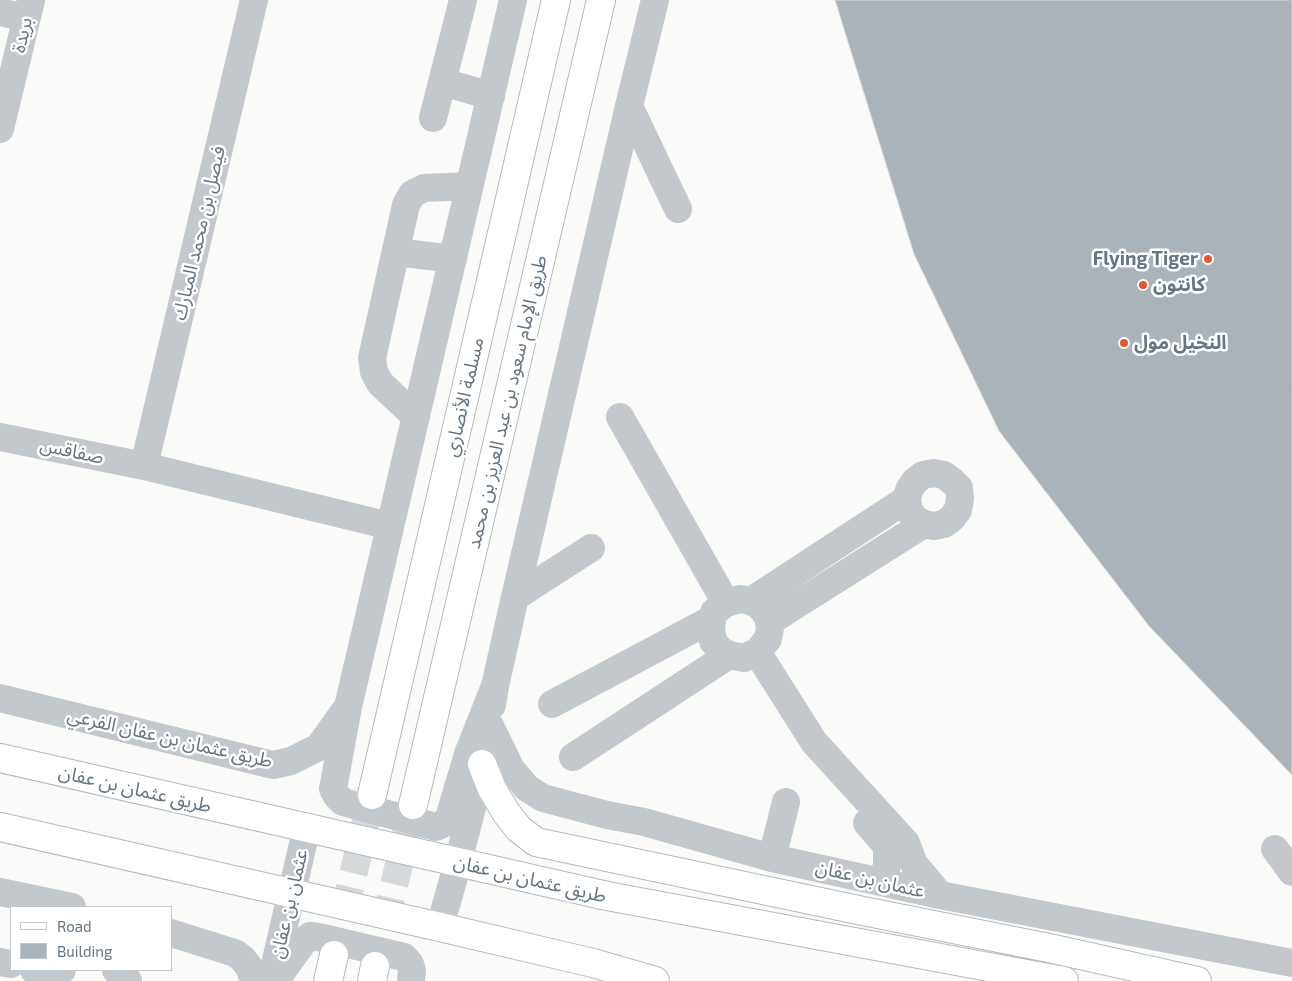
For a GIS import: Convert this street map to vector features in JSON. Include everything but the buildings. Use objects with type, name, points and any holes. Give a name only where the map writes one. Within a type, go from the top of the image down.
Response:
[{"type":"main road","name":"مسلمة الأنصاري","points":[[372,794],[556,0]]},
{"type":"main road","name":"طريق الإمام سعود بن عبد العزيز بن محمد","points":[[413,805],[601,0]]},
{"type":"main road","name":"طريق عثمان بن عفان","points":[[0,758],[607,896],[1064,981]]},
{"type":"main road","points":[[482,764],[492,789],[507,814],[519,829],[536,842],[867,912],[1049,948],[1197,981]]},
{"type":"main road","points":[[0,827],[440,927],[593,963],[655,981]]},
{"type":"main road","points":[[328,981],[334,955]]},
{"type":"street","name":"فيصل بن محمد المبارك","points":[[144,466],[254,0]]},
{"type":"street","points":[[433,118],[463,0]]},
{"type":"street","points":[[495,686],[468,754],[449,818],[443,824],[436,827],[343,802],[337,796],[333,789],[348,707],[513,0]]},
{"type":"street","points":[[440,927],[482,764],[495,686],[515,597],[655,0]]},
{"type":"street","points":[[0,12],[29,9]]},
{"type":"street","name":"بريدة","points":[[0,129],[29,9]]},
{"type":"street","points":[[443,82],[491,96]]},
{"type":"street","points":[[629,106],[678,209]]},
{"type":"street","points":[[416,417],[380,383],[374,372],[372,358],[406,204],[412,194],[424,188],[469,186]]},
{"type":"street","points":[[396,252],[453,259]]},
{"type":"street","points":[[617,427],[656,508],[685,562],[726,609]]},
{"type":"street","name":"صفاقس","points":[[0,437],[144,466],[390,526]]},
{"type":"street","points":[[934,473],[944,475],[959,488],[960,500],[958,510],[944,524],[934,526],[924,524],[915,519],[909,510],[907,499],[909,490],[915,481],[923,475],[934,473]]},
{"type":"street","points":[[552,704],[726,609],[907,499]]},
{"type":"street","points":[[770,622],[924,524]]},
{"type":"street","points":[[515,597],[591,548]]},
{"type":"street","points":[[573,757],[743,655],[768,639],[770,622],[761,607],[726,609],[711,629],[713,641],[720,650],[743,655],[814,742],[906,843],[914,864],[940,895]]},
{"type":"street","points":[[743,655],[800,748],[887,846],[887,864],[883,882]]},
{"type":"street","name":"طريق عثمان بن عفان الفرعي","points":[[0,698],[273,765],[291,761],[319,748],[348,707]]},
{"type":"street","name":"عثمان بن عفان","points":[[489,724],[511,770],[527,788],[543,798],[607,816],[644,822],[772,858],[940,895],[1292,963]]},
{"type":"street","points":[[772,858],[786,802]]},
{"type":"street","name":"عثمان بن عفان","points":[[273,981],[307,827]]},
{"type":"street","points":[[1275,848],[1292,872]]},
{"type":"street","points":[[0,892],[67,906]]},
{"type":"street","points":[[172,933],[234,953],[243,959],[249,967],[254,981]]},
{"type":"street","points":[[273,981],[304,941],[310,936],[318,936],[404,957],[410,964],[412,971],[411,981]]},
{"type":"street","points":[[38,971],[47,973],[57,971]]},
{"type":"street","points":[[117,971],[122,978],[128,981]]},
{"type":"tunnel","points":[[334,955],[372,795]]},
{"type":"tunnel","points":[[375,966],[413,805]]},
{"type":"place","name":"Flying Tiger","points":[[1208,259]]},
{"type":"place","name":"كانتون","points":[[1143,285]]},
{"type":"place","name":"النخيل مول","points":[[1124,343]]}]
